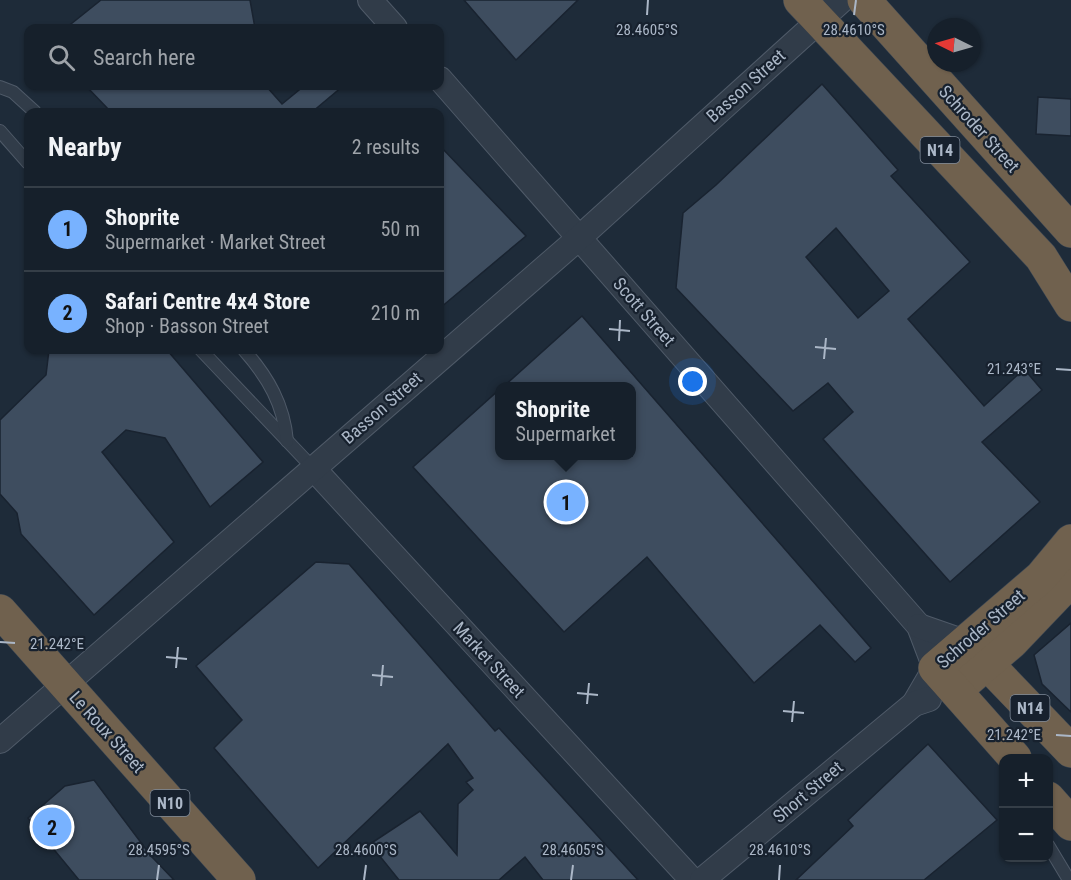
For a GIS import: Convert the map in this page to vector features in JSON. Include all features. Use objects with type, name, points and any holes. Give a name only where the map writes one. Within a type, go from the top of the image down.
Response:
[{"type":"highway","name":"Schroder Street","points":[[864,0],[1071,231]]},
{"type":"highway","name":"N14","points":[[820,7],[1041,257],[1071,305]]},
{"type":"highway","name":"Schroder Street","points":[[946,679],[965,642],[1041,577],[1071,541]]},
{"type":"highway","name":"Schroder Street","points":[[946,679],[988,664],[1071,580]]},
{"type":"highway","name":"Le Roux Street","points":[[0,611],[239,880]]},
{"type":"highway","name":"Scott Street","points":[[965,642],[1071,751]]},
{"type":"highway","name":"Scott Street","points":[[946,679],[1011,754]]},
{"type":"street","points":[[370,0],[391,24]]},
{"type":"street","name":"Basson Street","points":[[0,741],[579,238],[820,7]]},
{"type":"street","name":"Scott Street","points":[[444,85],[919,626],[946,679]]},
{"type":"street","name":"Market Street","points":[[313,468],[692,880]]},
{"type":"street","name":"Scott Street","points":[[919,626],[965,642]]},
{"type":"street","name":"Schroder Street","points":[[915,704],[946,679]]},
{"type":"street","name":"Short Street","points":[[702,880],[915,704]]},
{"type":"lane","points":[[0,87],[13,92],[31,108]]},
{"type":"lane","points":[[0,131],[24,158]]},
{"type":"lane","name":"Market Street","points":[[205,354],[313,468]]},
{"type":"lane","points":[[247,354],[271,386],[281,405],[287,441]]},
{"type":"lane","points":[[1053,853],[1069,880]]},
{"type":"building","points":[[101,0],[250,0],[254,24],[71,24]]},
{"type":"building","points":[[464,0],[578,0],[516,60]]},
{"type":"building","points":[[822,84],[898,170],[891,176],[970,262],[908,319],[984,406],[1024,369],[1042,390],[982,442],[1040,502],[950,582],[823,439],[853,412],[828,383],[793,411],[676,288],[683,213],[716,185]],"holes":[[[836,228],[889,291],[858,318],[806,257]]]},
{"type":"building","points":[[90,90],[270,90],[282,104],[299,90],[338,90],[317,108],[107,108]]},
{"type":"building","points":[[1038,97],[1071,99],[1071,136],[1036,134]]},
{"type":"building","points":[[444,150],[526,236],[444,305]]},
{"type":"building","points":[[582,316],[871,648],[855,662],[820,625],[754,683],[647,557],[564,632],[413,467],[495,393],[495,460],[636,460],[636,382],[509,382]]},
{"type":"building","points":[[49,354],[170,354],[263,462],[210,507],[165,438],[126,430],[102,452],[174,542],[94,615],[21,534],[17,513],[0,494],[0,420],[46,375]]},
{"type":"building","points":[[316,562],[349,564],[495,731],[499,728],[638,880],[543,880],[525,857],[499,880],[399,880],[370,844],[420,811],[457,855],[458,804],[473,790],[466,782],[473,778],[448,744],[318,868],[214,748],[242,720],[196,666]]},
{"type":"building","points":[[1071,623],[1071,712],[1042,684],[1034,655]]},
{"type":"building","points":[[928,744],[997,820],[924,880],[796,880],[853,826],[848,820]]},
{"type":"building","points":[[94,780],[151,856],[174,880],[79,880],[28,818],[65,786]]},
{"type":"place","name":"Shoprite","points":[[566,502]]},
{"type":"place","name":"Safari Centre 4x4 Store","points":[[52,827]]}]
